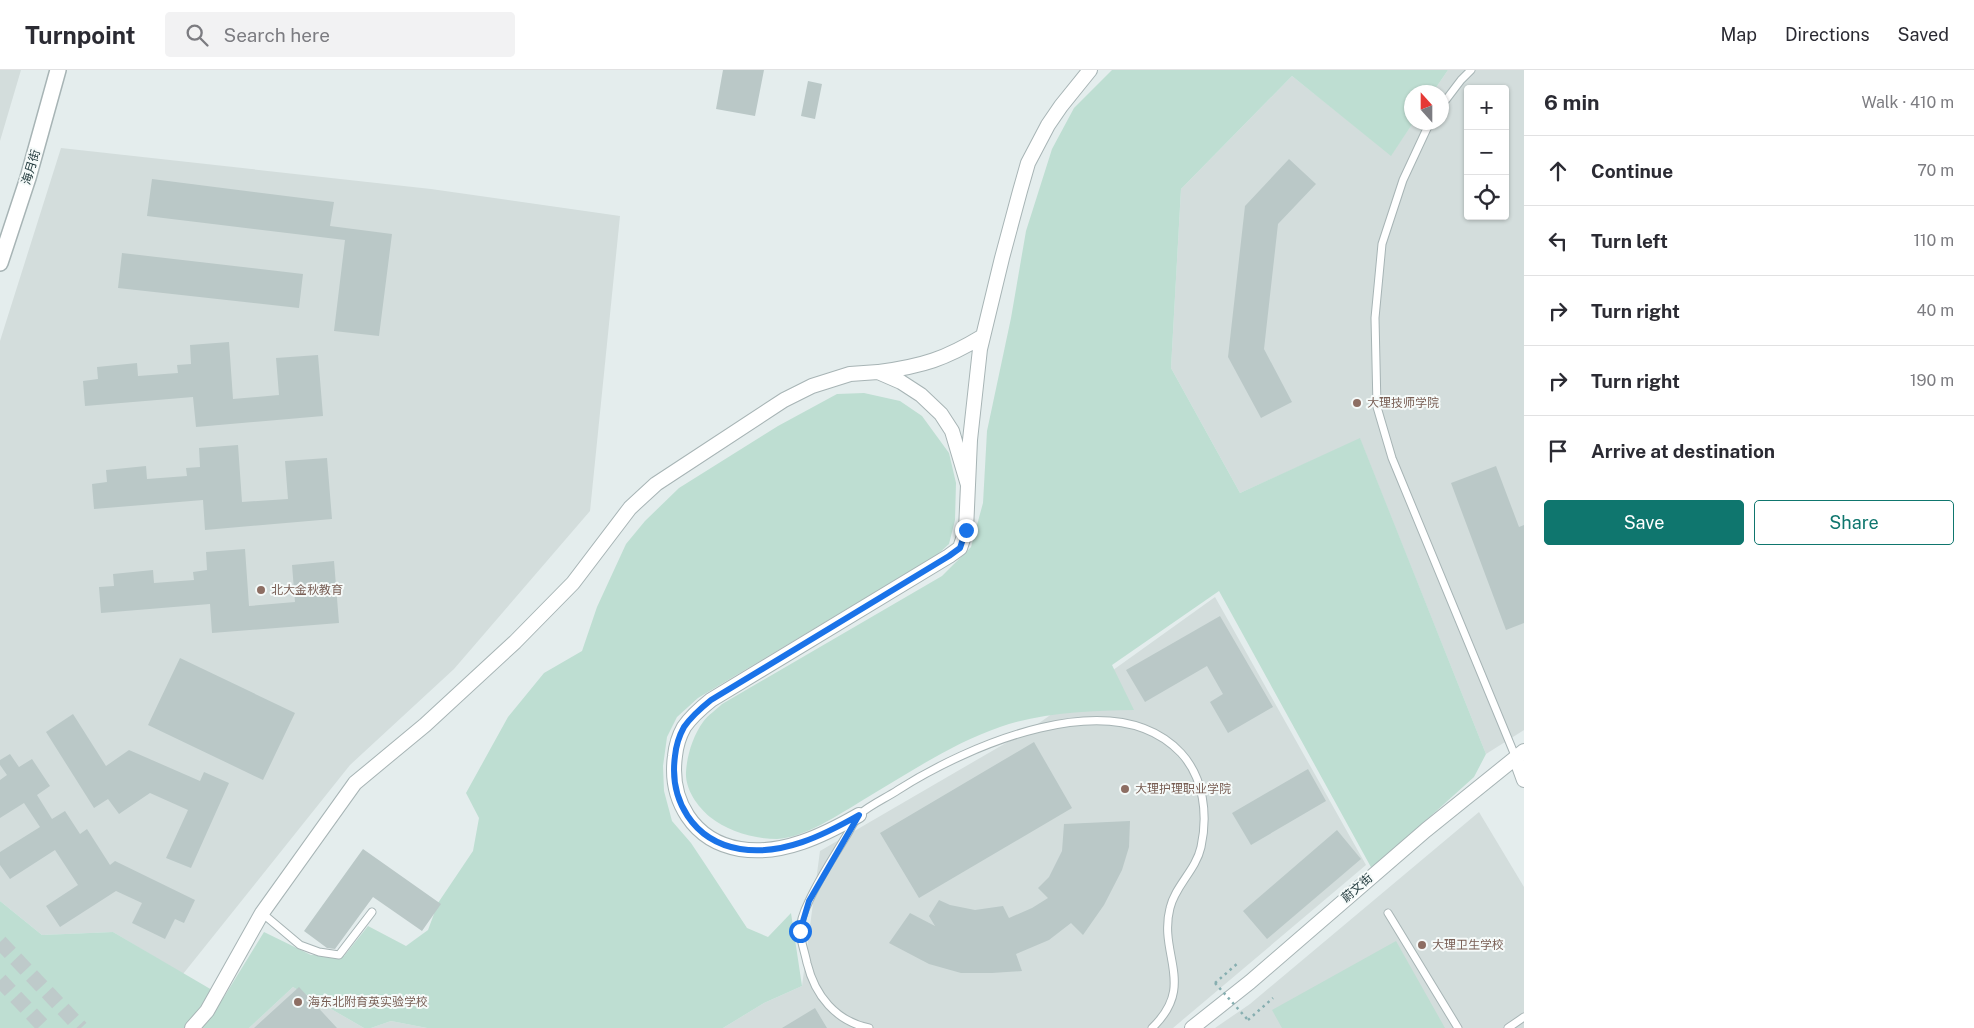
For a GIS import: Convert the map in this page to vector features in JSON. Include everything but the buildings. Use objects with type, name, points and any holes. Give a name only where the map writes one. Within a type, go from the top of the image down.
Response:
[{"type":"street","name":"海月街","points":[[0,263],[28,178],[58,70]]},
{"type":"street","points":[[859,815],[823,835],[789,846],[766,850],[739,849],[720,842],[696,828],[678,800],[673,774],[677,745],[684,728],[697,712],[711,700],[960,548],[966,530],[970,440],[980,348],[1002,258],[1028,163],[1052,119],[1090,70]]},
{"type":"street","points":[[192,1028],[207,1011],[262,913],[355,782],[425,725],[515,642],[573,583],[630,508],[656,484],[776,405],[812,386],[850,374],[878,372],[930,363],[957,352],[984,336]]},
{"type":"street","points":[[878,372],[901,382],[921,395],[941,414],[952,431],[968,485]]},
{"type":"street","points":[[1520,754],[1524,780]]},
{"type":"street","name":"蔚文街","points":[[1192,1028],[1258,976],[1426,830],[1520,754]]},
{"type":"lane","points":[[1449,95],[1460,80],[1471,70]]},
{"type":"lane","points":[[1426,130],[1404,180],[1382,244],[1375,318],[1376,407],[1392,458],[1520,754]]},
{"type":"lane","points":[[869,1028],[841,1017],[826,1005],[808,967],[800,931],[809,901],[859,815],[910,782],[956,757],[1007,737],[1077,722],[1107,721],[1128,723],[1154,732],[1172,744],[1188,762],[1197,777],[1202,793],[1204,824],[1199,856],[1176,892],[1170,907],[1167,924],[1175,984],[1172,1002],[1152,1028]]},
{"type":"lane","points":[[262,913],[300,946],[320,952],[339,954],[372,912]]},
{"type":"lane","points":[[1388,913],[1458,1028]]},
{"type":"lane","points":[[1508,1028],[1524,1018]]},
{"type":"path","points":[[1238,962],[1215,983],[1248,1020],[1272,998]]},
{"type":"shaded area","points":[[0,70],[21,70],[0,141]]},
{"type":"shaded area","name":"大理技师学院","points":[[1448,70],[1524,70],[1524,730],[1486,754],[1360,439],[1240,493],[1171,368],[1181,189],[1292,76],[1391,155],[1408,130],[1449,130],[1449,85],[1438,85]]},
{"type":"shaded area","name":"北大金秋教育","points":[[61,148],[431,189],[620,216],[590,511],[454,669],[350,765],[183,974],[113,932],[42,935],[0,901],[0,341]]},
{"type":"shaded area","name":"大理护理职业学院","points":[[1215,597],[1366,865],[1173,1028],[723,1028],[764,1003],[802,986],[820,851],[1035,726]]},
{"type":"shaded area","name":"大理卫生学校","points":[[1479,812],[1524,887],[1524,1028],[1215,1028],[1250,1004]]},
{"type":"shaded area","name":"海东北附育英实验学校","points":[[293,987],[364,1028],[249,1028]]},
{"type":"shaded area","name":"海东北附育英实验学校","points":[[391,1021],[427,1028],[371,1028]]},
{"type":"green space","points":[[1112,70],[1448,70],[1438,85],[1404,85],[1404,130],[1408,130],[1391,156],[1292,76],[1181,189],[1171,368],[1240,493],[1360,438],[1486,754],[1474,777],[1372,869],[1219,591],[1112,665],[1134,710],[1049,715],[1000,727],[964,742],[822,824],[788,838],[759,838],[724,826],[710,817],[701,808],[690,791],[686,772],[691,746],[699,727],[722,704],[942,576],[971,547],[983,503],[987,431],[1011,318],[1026,231],[1052,149],[1074,108]]},
{"type":"green space","points":[[864,393],[900,401],[922,416],[949,453],[956,483],[955,520],[949,544],[937,555],[698,698],[677,717],[667,737],[663,766],[664,791],[672,821],[691,843],[747,928],[768,937],[791,913],[802,986],[764,1003],[723,1028],[427,1028],[391,1021],[371,1028],[364,1028],[293,987],[249,1028],[0,1028],[0,901],[42,935],[113,932],[224,997],[264,932],[311,955],[344,956],[368,926],[406,946],[428,930],[438,903],[473,851],[479,818],[466,793],[508,717],[544,673],[582,651],[597,607],[626,544],[645,521],[679,488],[778,426],[837,394]]},
{"type":"green space","points":[[1396,941],[1445,1028],[1282,1028],[1272,1010]]},
{"type":"tunnel","points":[[0,942],[81,1028]]},
{"type":"tunnel","points":[[0,980],[45,1028]]},
{"type":"place","name":"大理技师学院","points":[[1357,403]]},
{"type":"place","name":"北大金秋教育","points":[[261,590]]},
{"type":"place","name":"大理护理职业学院","points":[[1125,789]]},
{"type":"place","name":"大理卫生学校","points":[[1422,945]]},
{"type":"place","name":"海东北附育英实验学校","points":[[298,1002]]},
{"type":"route","points":[[800,931],[809,901],[859,815],[823,835],[789,846],[766,850],[739,849],[720,842],[696,828],[678,800],[673,774],[677,745],[684,728],[697,712],[711,700],[949,556],[960,548],[966,530]]}]
